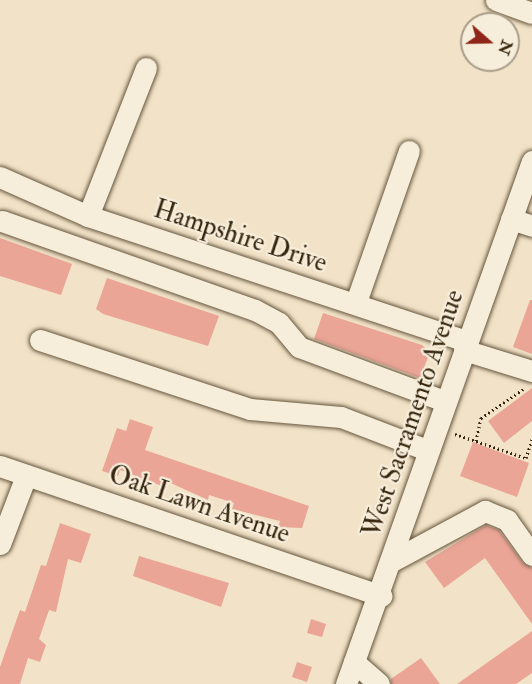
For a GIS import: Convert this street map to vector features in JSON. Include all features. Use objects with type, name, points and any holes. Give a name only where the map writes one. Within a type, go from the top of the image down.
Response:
[{"type":"street","points":[[496,0],[532,13]]},
{"type":"street","points":[[88,216],[146,68]]},
{"type":"street","points":[[356,302],[409,151]]},
{"type":"street","name":"West Sacramento Avenue","points":[[346,684],[381,596],[444,401],[532,161]]},
{"type":"street","name":"Hampshire Drive","points":[[0,177],[88,216],[356,302],[532,371]]},
{"type":"street","points":[[511,219],[532,226]]},
{"type":"street","points":[[2,221],[255,310],[279,323],[299,348],[444,401]]},
{"type":"street","points":[[40,340],[250,409],[341,417],[427,450]]},
{"type":"street","name":"Oak Lawn Avenue","points":[[0,466],[381,596]]},
{"type":"street","points":[[0,544],[26,476]]},
{"type":"street","points":[[392,561],[485,511],[507,520],[532,555]]},
{"type":"street","points":[[354,662],[379,684]]},
{"type":"path","points":[[476,441],[481,418],[531,383]]},
{"type":"path","points":[[455,434],[532,461]]},
{"type":"path","points":[[526,458],[532,440]]},
{"type":"building","points":[[0,238],[72,264],[61,295],[0,276]]},
{"type":"building","points":[[107,278],[219,316],[208,346],[103,314],[96,309]]},
{"type":"building","points":[[530,300],[532,300],[532,354],[513,347]]},
{"type":"building","points":[[323,313],[422,345],[430,352],[420,378],[314,339]]},
{"type":"building","points":[[532,388],[532,421],[504,443],[488,421]]},
{"type":"building","points":[[130,419],[153,427],[145,450],[309,506],[302,528],[278,527],[280,521],[232,509],[234,503],[209,495],[208,500],[164,480],[162,486],[120,470],[118,476],[102,471],[117,428],[126,431]]},
{"type":"building","points":[[473,442],[529,463],[517,497],[460,476]]},
{"type":"building","points":[[60,523],[91,534],[81,563],[68,559],[56,612],[49,610],[39,639],[46,645],[40,662],[28,658],[20,684],[0,684],[0,667],[20,610],[25,612],[41,565],[46,566]]},
{"type":"building","points":[[486,525],[499,530],[522,562],[532,568],[532,624],[485,558],[444,588],[425,562]]},
{"type":"building","points":[[139,556],[229,583],[221,607],[133,576]]},
{"type":"building","points":[[311,619],[326,624],[322,637],[307,633]]},
{"type":"building","points":[[532,631],[532,673],[516,684],[457,684]]},
{"type":"building","points":[[421,658],[440,684],[391,684],[391,679]]},
{"type":"building","points":[[297,662],[312,667],[307,682],[292,677]]}]
